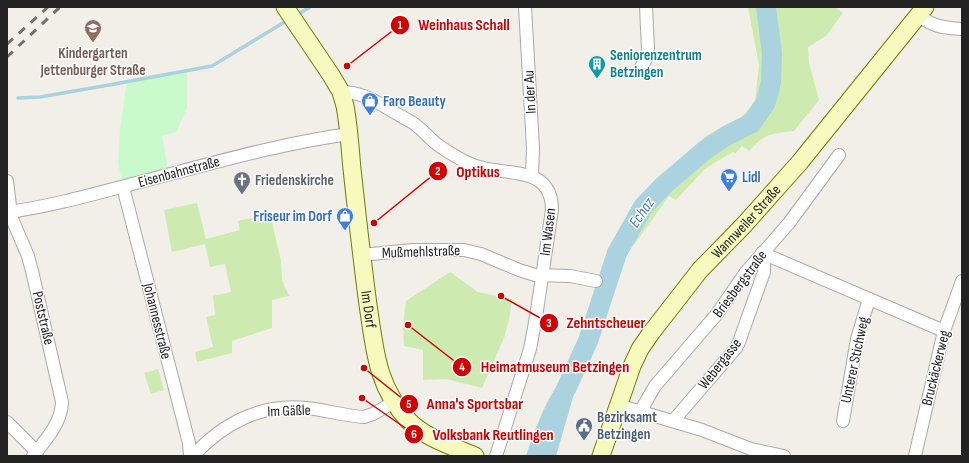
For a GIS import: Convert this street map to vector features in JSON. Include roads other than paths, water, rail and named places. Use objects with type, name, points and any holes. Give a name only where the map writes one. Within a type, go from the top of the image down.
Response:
[{"type":"main road","name":"Wannweiler Straße","points":[[601,456],[636,357],[657,325],[700,270],[748,220],[796,166],[922,11]]},
{"type":"main road","name":"Im Dorf","points":[[290,14],[341,92],[347,114],[361,255],[376,356],[384,383],[394,402],[408,420],[418,429],[475,456]]},
{"type":"street","name":"In der Au","points":[[525,7],[533,148],[532,177]]},
{"type":"street","points":[[640,69],[646,59],[648,49],[646,7]]},
{"type":"street","points":[[922,11],[926,22],[936,26],[962,29]]},
{"type":"street","name":"Im Wasen","points":[[341,92],[355,93],[364,96],[397,113],[413,123],[438,144],[470,163],[492,170],[519,173],[532,177],[544,184],[549,191],[552,200],[552,210],[530,349],[496,456]]},
{"type":"street","name":"Eisenbahnstraße","points":[[8,214],[123,187],[256,153],[349,134]]},
{"type":"street","name":"Briesbergstraße","points":[[640,412],[655,386],[717,314],[746,272],[792,219],[839,155]]},
{"type":"street","name":"Poststraße","points":[[7,181],[10,206],[8,214],[28,256],[62,402],[62,409],[52,431],[35,454]]},
{"type":"street","name":"Johannesstraße","points":[[123,187],[189,442],[190,456]]},
{"type":"street","name":"Mußmehlstraße","points":[[361,255],[413,250],[464,250],[481,254],[519,270],[542,276],[570,276],[596,281]]},
{"type":"street","name":"Unterer Stichweg","points":[[762,253],[944,331]]},
{"type":"street","name":"Webergasse","points":[[673,421],[736,348],[764,272],[762,253]]},
{"type":"street","name":"Bruckäckerweg","points":[[915,456],[944,331],[962,281]]},
{"type":"street","name":"Unterer Stichweg","points":[[843,421],[857,339],[869,299]]},
{"type":"street","name":"Im Gäßle","points":[[193,456],[198,450],[222,431],[242,419],[264,410],[306,408],[364,417],[373,414],[394,402]]},
{"type":"street","points":[[618,405],[702,430],[738,450],[784,456]]},
{"type":"street","points":[[7,422],[35,454]]},
{"type":"water","points":[[574,363],[577,364],[579,372],[578,380],[556,456],[526,456],[547,402],[565,373]]},
{"type":"waterway","points":[[297,15],[310,7]]},
{"type":"waterway","name":"Echaz","points":[[566,389],[588,341],[617,253],[643,207],[664,185],[705,150],[726,136],[752,123],[766,102],[771,82],[772,53],[766,7]]},
{"type":"waterway","points":[[18,98],[40,97],[212,66],[288,20]]},
{"type":"railway","points":[[7,44],[48,7]]},
{"type":"railway","points":[[7,57],[60,7]]},
{"type":"place","name":"Kindergarten Jettenburger Straße","points":[[93,43]]},
{"type":"place","name":"Weinhaus Schall","points":[[347,66]]},
{"type":"place","name":"Seniorenzentrum Betzingen","points":[[597,79]]},
{"type":"place","name":"Faro Beauty","points":[[370,116]]},
{"type":"place","name":"Lidl","points":[[729,192]]},
{"type":"place","name":"Friedenskirche","points":[[242,195]]},
{"type":"place","name":"Optikus","points":[[374,223]]},
{"type":"place","name":"Friseur im Dorf","points":[[345,231]]},
{"type":"place","name":"Zehntscheuer","points":[[501,296]]},
{"type":"place","name":"Heimatmuseum Betzingen","points":[[408,325]]},
{"type":"place","name":"Anna's Sportsbar","points":[[364,368]]},
{"type":"place","name":"Volksbank Reutlingen","points":[[362,398]]},
{"type":"place","name":"Bezirksamt Betzingen","points":[[584,441]]}]
